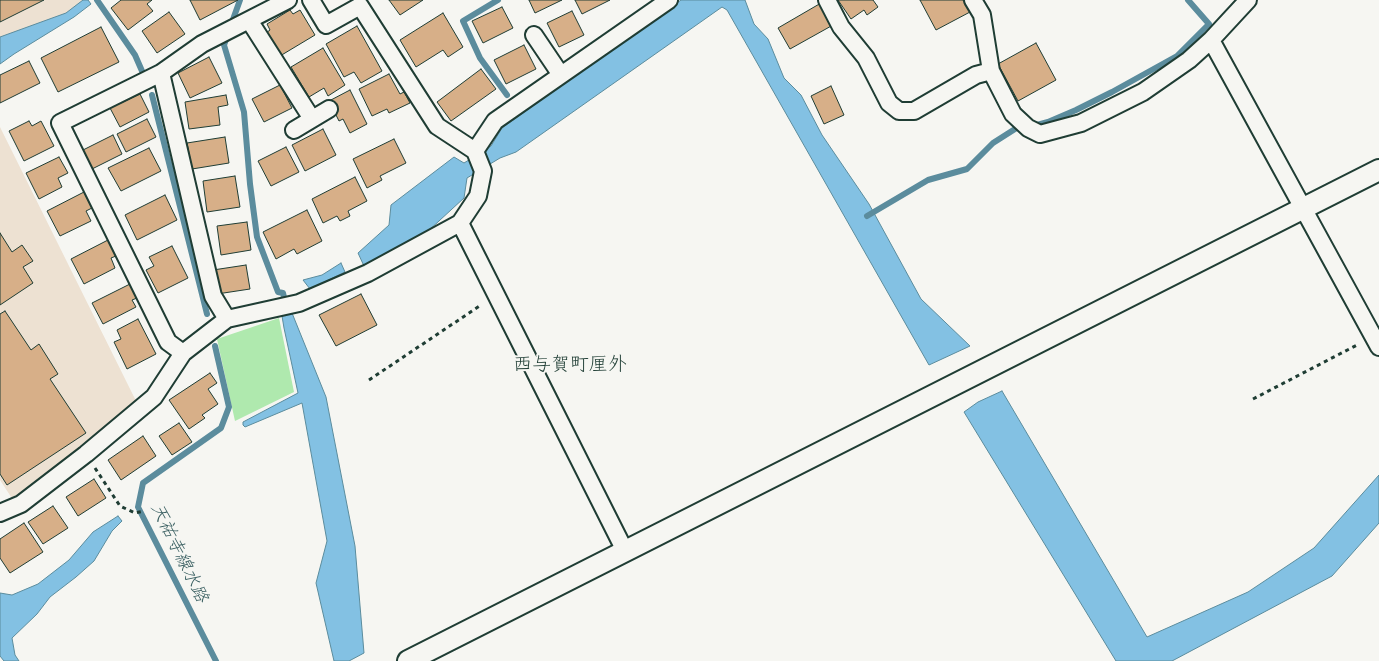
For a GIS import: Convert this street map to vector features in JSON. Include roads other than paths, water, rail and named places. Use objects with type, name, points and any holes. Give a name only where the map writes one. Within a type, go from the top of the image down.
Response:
[{"type":"street","points":[[183,353],[168,342],[60,124],[160,73],[216,36],[288,0]]},
{"type":"street","points":[[0,513],[21,504],[86,454],[154,397],[183,353],[227,319],[287,307],[368,273],[460,223],[478,196],[483,171],[475,151],[436,126],[363,3],[326,24],[311,0]]},
{"type":"street","points":[[475,151],[495,121],[669,0]]},
{"type":"street","points":[[827,0],[841,27],[866,58],[889,103],[900,111],[914,111],[976,75],[991,71]]},
{"type":"street","points":[[973,0],[982,15],[991,71],[1013,114],[1028,128],[1040,134],[1081,123],[1143,92],[1188,60],[1212,40],[1248,0]]},
{"type":"street","points":[[247,21],[312,119]]},
{"type":"street","points":[[534,35],[561,75]]},
{"type":"street","points":[[1212,40],[1376,342]]},
{"type":"street","points":[[160,73],[214,296],[227,319]]},
{"type":"street","points":[[294,130],[329,109]]},
{"type":"street","points":[[408,661],[1379,170]]},
{"type":"street","points":[[460,223],[625,551]]},
{"type":"water","points":[[83,0],[88,0],[91,4],[0,64],[0,37],[66,13]]},
{"type":"water","points":[[681,0],[745,0],[754,24],[768,39],[784,78],[801,95],[822,135],[869,204],[921,299],[970,346],[929,365],[727,10],[722,7],[516,152],[500,158],[467,178],[464,198],[427,232],[364,266],[358,253],[389,225],[391,205],[454,157],[464,163],[491,146],[502,128]]},
{"type":"water","points":[[341,263],[345,272],[310,289],[303,280],[322,275]]},
{"type":"water","points":[[292,313],[326,397],[355,546],[364,653],[349,661],[334,661],[316,583],[327,541],[302,403],[245,427],[243,425],[243,422],[298,393],[282,316]]},
{"type":"water","points":[[1002,391],[1147,637],[1248,592],[1314,548],[1379,475],[1379,523],[1332,576],[1172,661],[1116,661],[964,412],[978,402]]},
{"type":"water","points":[[118,516],[122,521],[112,531],[94,561],[50,597],[37,614],[12,638],[15,655],[19,661],[4,661],[0,656],[0,593],[12,595],[38,584],[69,560],[93,532]]},
{"type":"waterway","name":"天祐寺線水路","points":[[97,0],[135,55],[142,71]]},
{"type":"waterway","points":[[231,25],[240,0]]},
{"type":"waterway","points":[[498,0],[463,21],[480,58],[507,95]]},
{"type":"waterway","points":[[1037,125],[1076,110],[1177,56],[1209,24],[1188,0]]},
{"type":"waterway","points":[[228,34],[224,45],[244,112],[257,237],[278,292],[283,293],[286,306]]},
{"type":"waterway","name":"天祐寺線水路","points":[[152,95],[207,314]]},
{"type":"waterway","points":[[867,216],[928,180],[967,169],[993,143],[1015,129]]},
{"type":"waterway","name":"天祐寺線水路","points":[[215,346],[229,407],[221,428],[143,483],[138,507],[216,661]]},
{"type":"district","name":"西与賀町厘外","points":[[570,365]]}]
